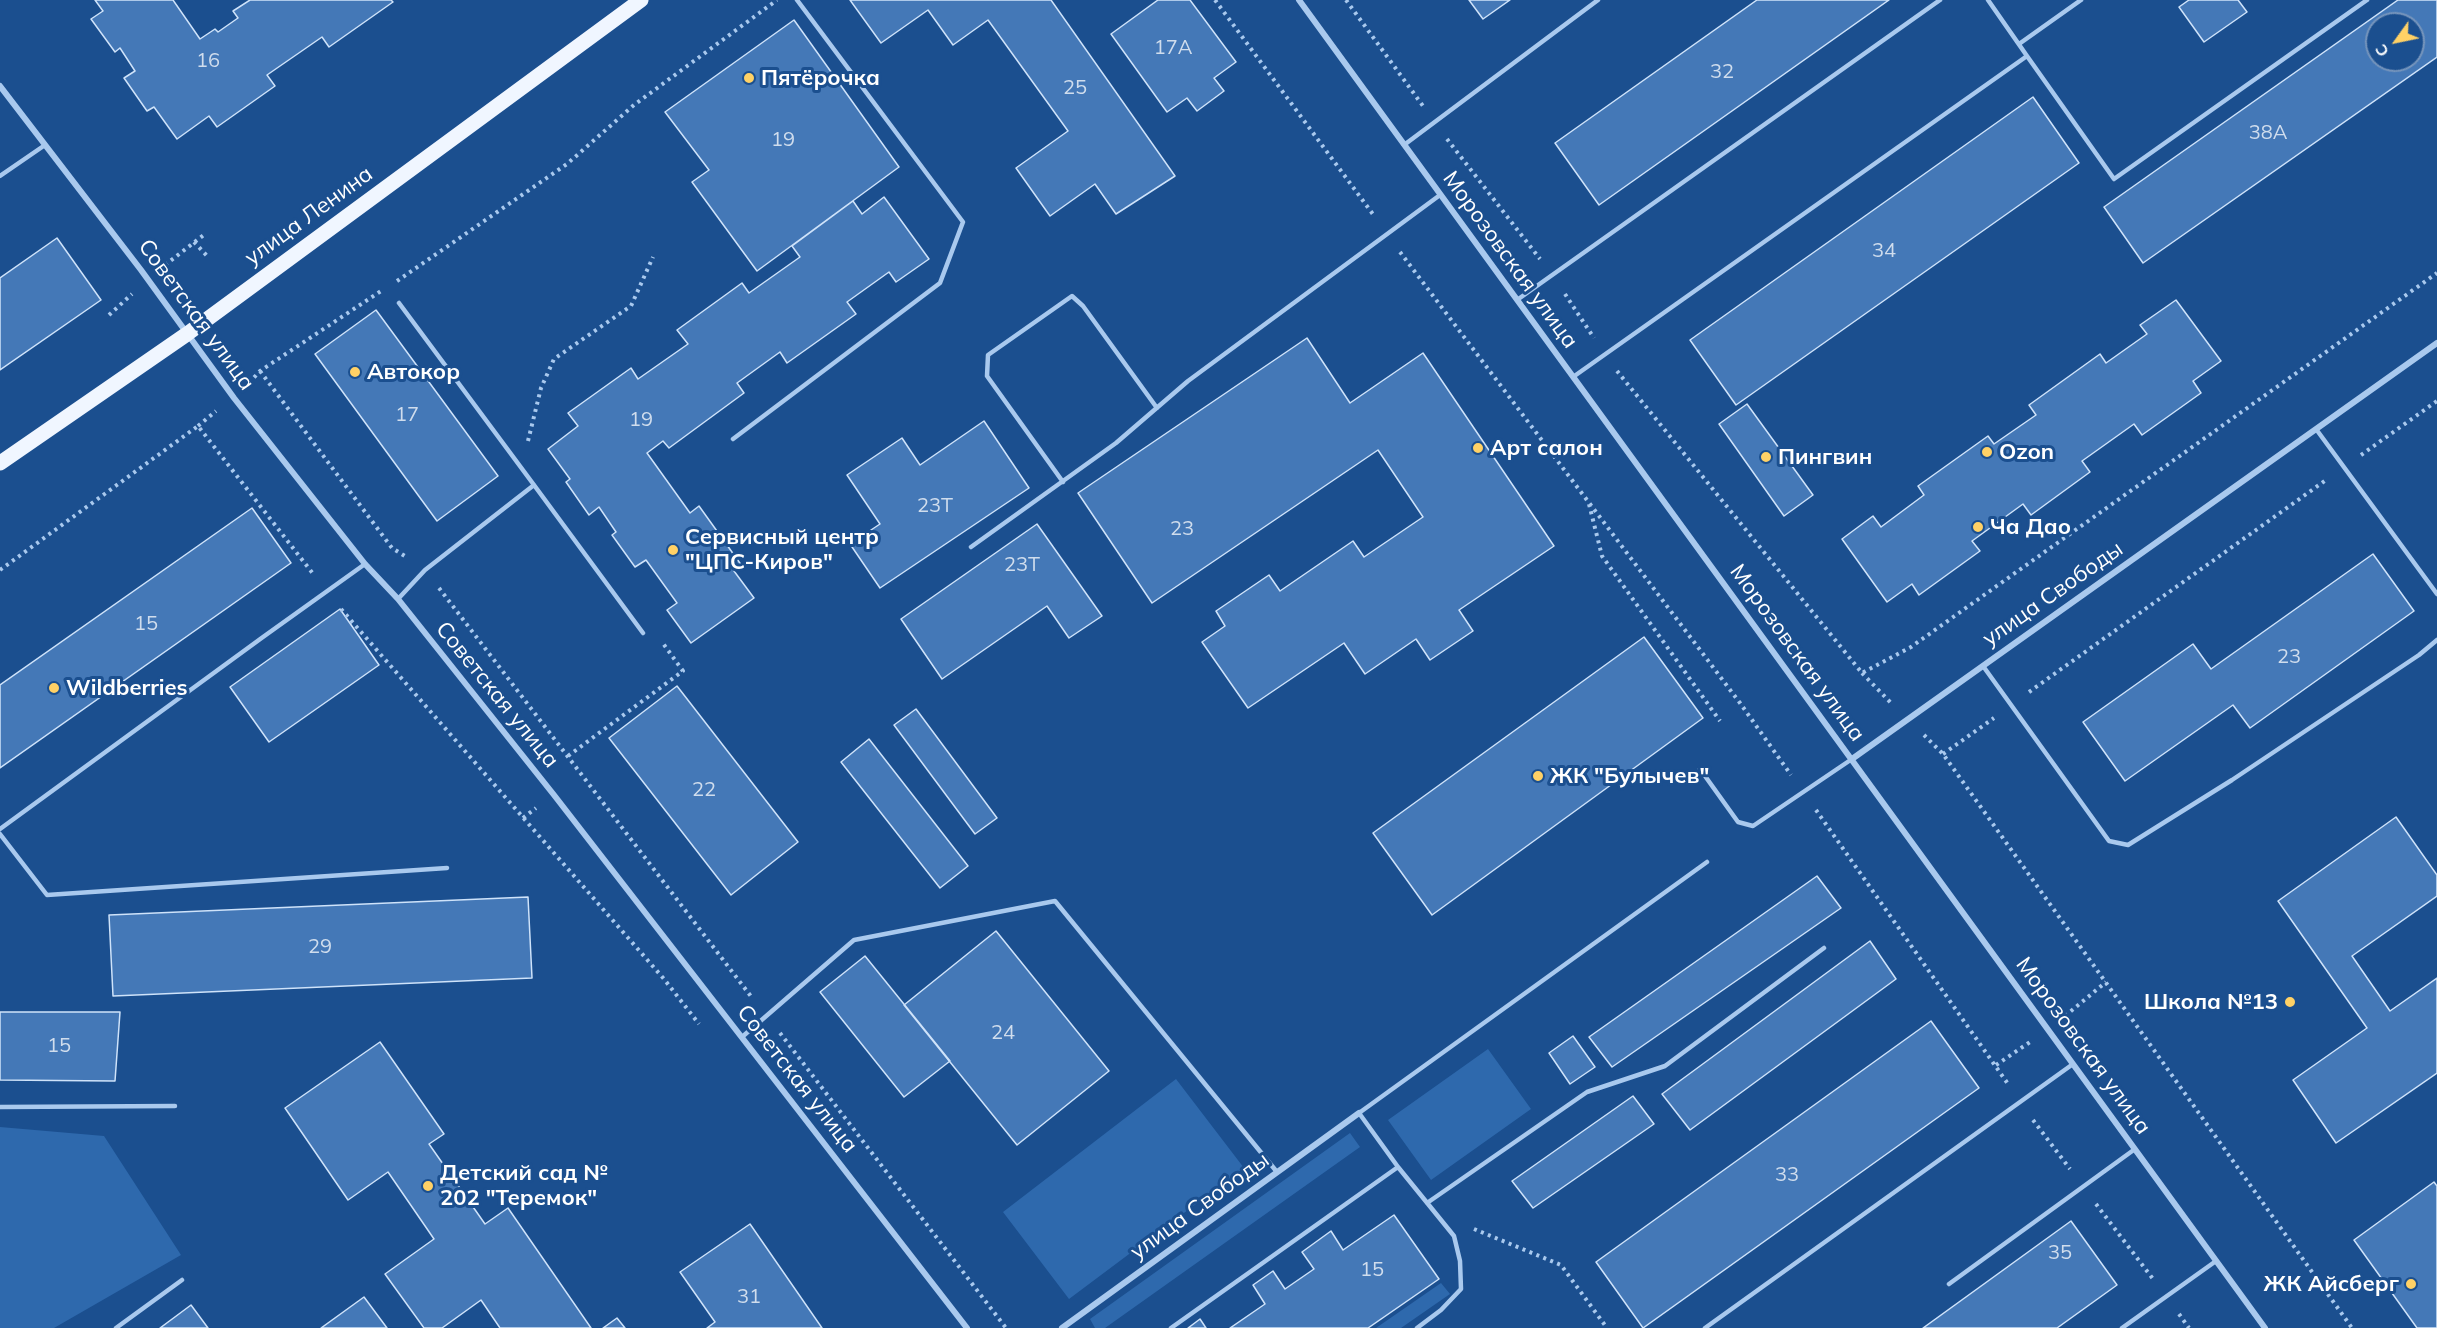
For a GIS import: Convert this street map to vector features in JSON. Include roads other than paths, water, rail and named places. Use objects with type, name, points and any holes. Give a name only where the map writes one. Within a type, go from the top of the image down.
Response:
[{"type":"main road","name":"улица Ленина","points":[[0,463],[187,334],[641,0]]},
{"type":"street","name":"Морозовская улица","points":[[1299,0],[2265,1328]]},
{"type":"street","name":"Советская улица","points":[[0,86],[234,398],[365,564],[398,600],[742,1037],[967,1328]]},
{"type":"street","name":"улица Свободы","points":[[1852,759],[2437,343]]},
{"type":"street","name":"улица Свободы","points":[[1062,1328],[1359,1113]]},
{"type":"lane","points":[[733,439],[940,283],[963,222],[797,0]]},
{"type":"lane","points":[[1404,145],[1598,0]]},
{"type":"lane","points":[[1517,300],[1940,0]]},
{"type":"lane","points":[[1988,0],[2114,179],[2367,0]]},
{"type":"lane","points":[[2019,44],[2081,0]]},
{"type":"lane","points":[[1573,377],[2027,56]]},
{"type":"lane","points":[[0,176],[45,145]]},
{"type":"lane","points":[[971,547],[1116,443],[1188,381],[1440,195]]},
{"type":"lane","points":[[1063,482],[987,376],[988,355],[1072,296],[1083,306],[1157,408]]},
{"type":"lane","points":[[399,303],[643,633]]},
{"type":"lane","points":[[2316,429],[2437,594]]},
{"type":"lane","points":[[398,600],[425,570],[534,485]]},
{"type":"lane","points":[[0,829],[365,564]]},
{"type":"lane","points":[[1983,666],[2109,841],[2128,845],[2232,780],[2419,655],[2437,640]]},
{"type":"lane","name":"улица Свободы","points":[[1700,769],[1738,822],[1753,826],[1852,759]]},
{"type":"lane","points":[[0,834],[47,895],[447,868]]},
{"type":"lane","points":[[1417,1328],[1441,1310],[1461,1289],[1461,1261],[1454,1236],[1398,1167],[1359,1113],[1707,862]]},
{"type":"lane","points":[[742,1037],[854,940],[1055,901],[1277,1172]]},
{"type":"lane","points":[[1427,1203],[1587,1092],[1665,1066],[1824,948]]},
{"type":"lane","points":[[1705,1328],[2073,1064]]},
{"type":"lane","points":[[0,1107],[175,1106]]},
{"type":"lane","points":[[1948,1284],[2135,1149]]},
{"type":"lane","points":[[1172,1328],[1398,1167]]},
{"type":"lane","points":[[2122,1328],[2216,1261]]},
{"type":"lane","points":[[116,1328],[182,1280]]},
{"type":"place","name":"Пятёрочка","points":[[749,78]]},
{"type":"place","name":"Автокор","points":[[355,372]]},
{"type":"place","name":"Арт салон","points":[[1478,448]]},
{"type":"place","name":"Ozon","points":[[1987,452]]},
{"type":"place","name":"Пингвин","points":[[1766,457]]},
{"type":"place","name":"Ча Дао","points":[[1978,527]]},
{"type":"place","name":"Сервисный центр \"ЦПС-Киров\"","points":[[673,550]]},
{"type":"place","name":"Wildberries","points":[[54,688]]},
{"type":"place","name":"ЖК \"Булычев\"","points":[[1538,776]]},
{"type":"place","name":"Школа №13","points":[[2290,1002]]},
{"type":"place","name":"Детский сад № 202 \"Теремок\"","points":[[428,1186]]},
{"type":"place","name":"ЖК Айсберг","points":[[2411,1284]]}]
